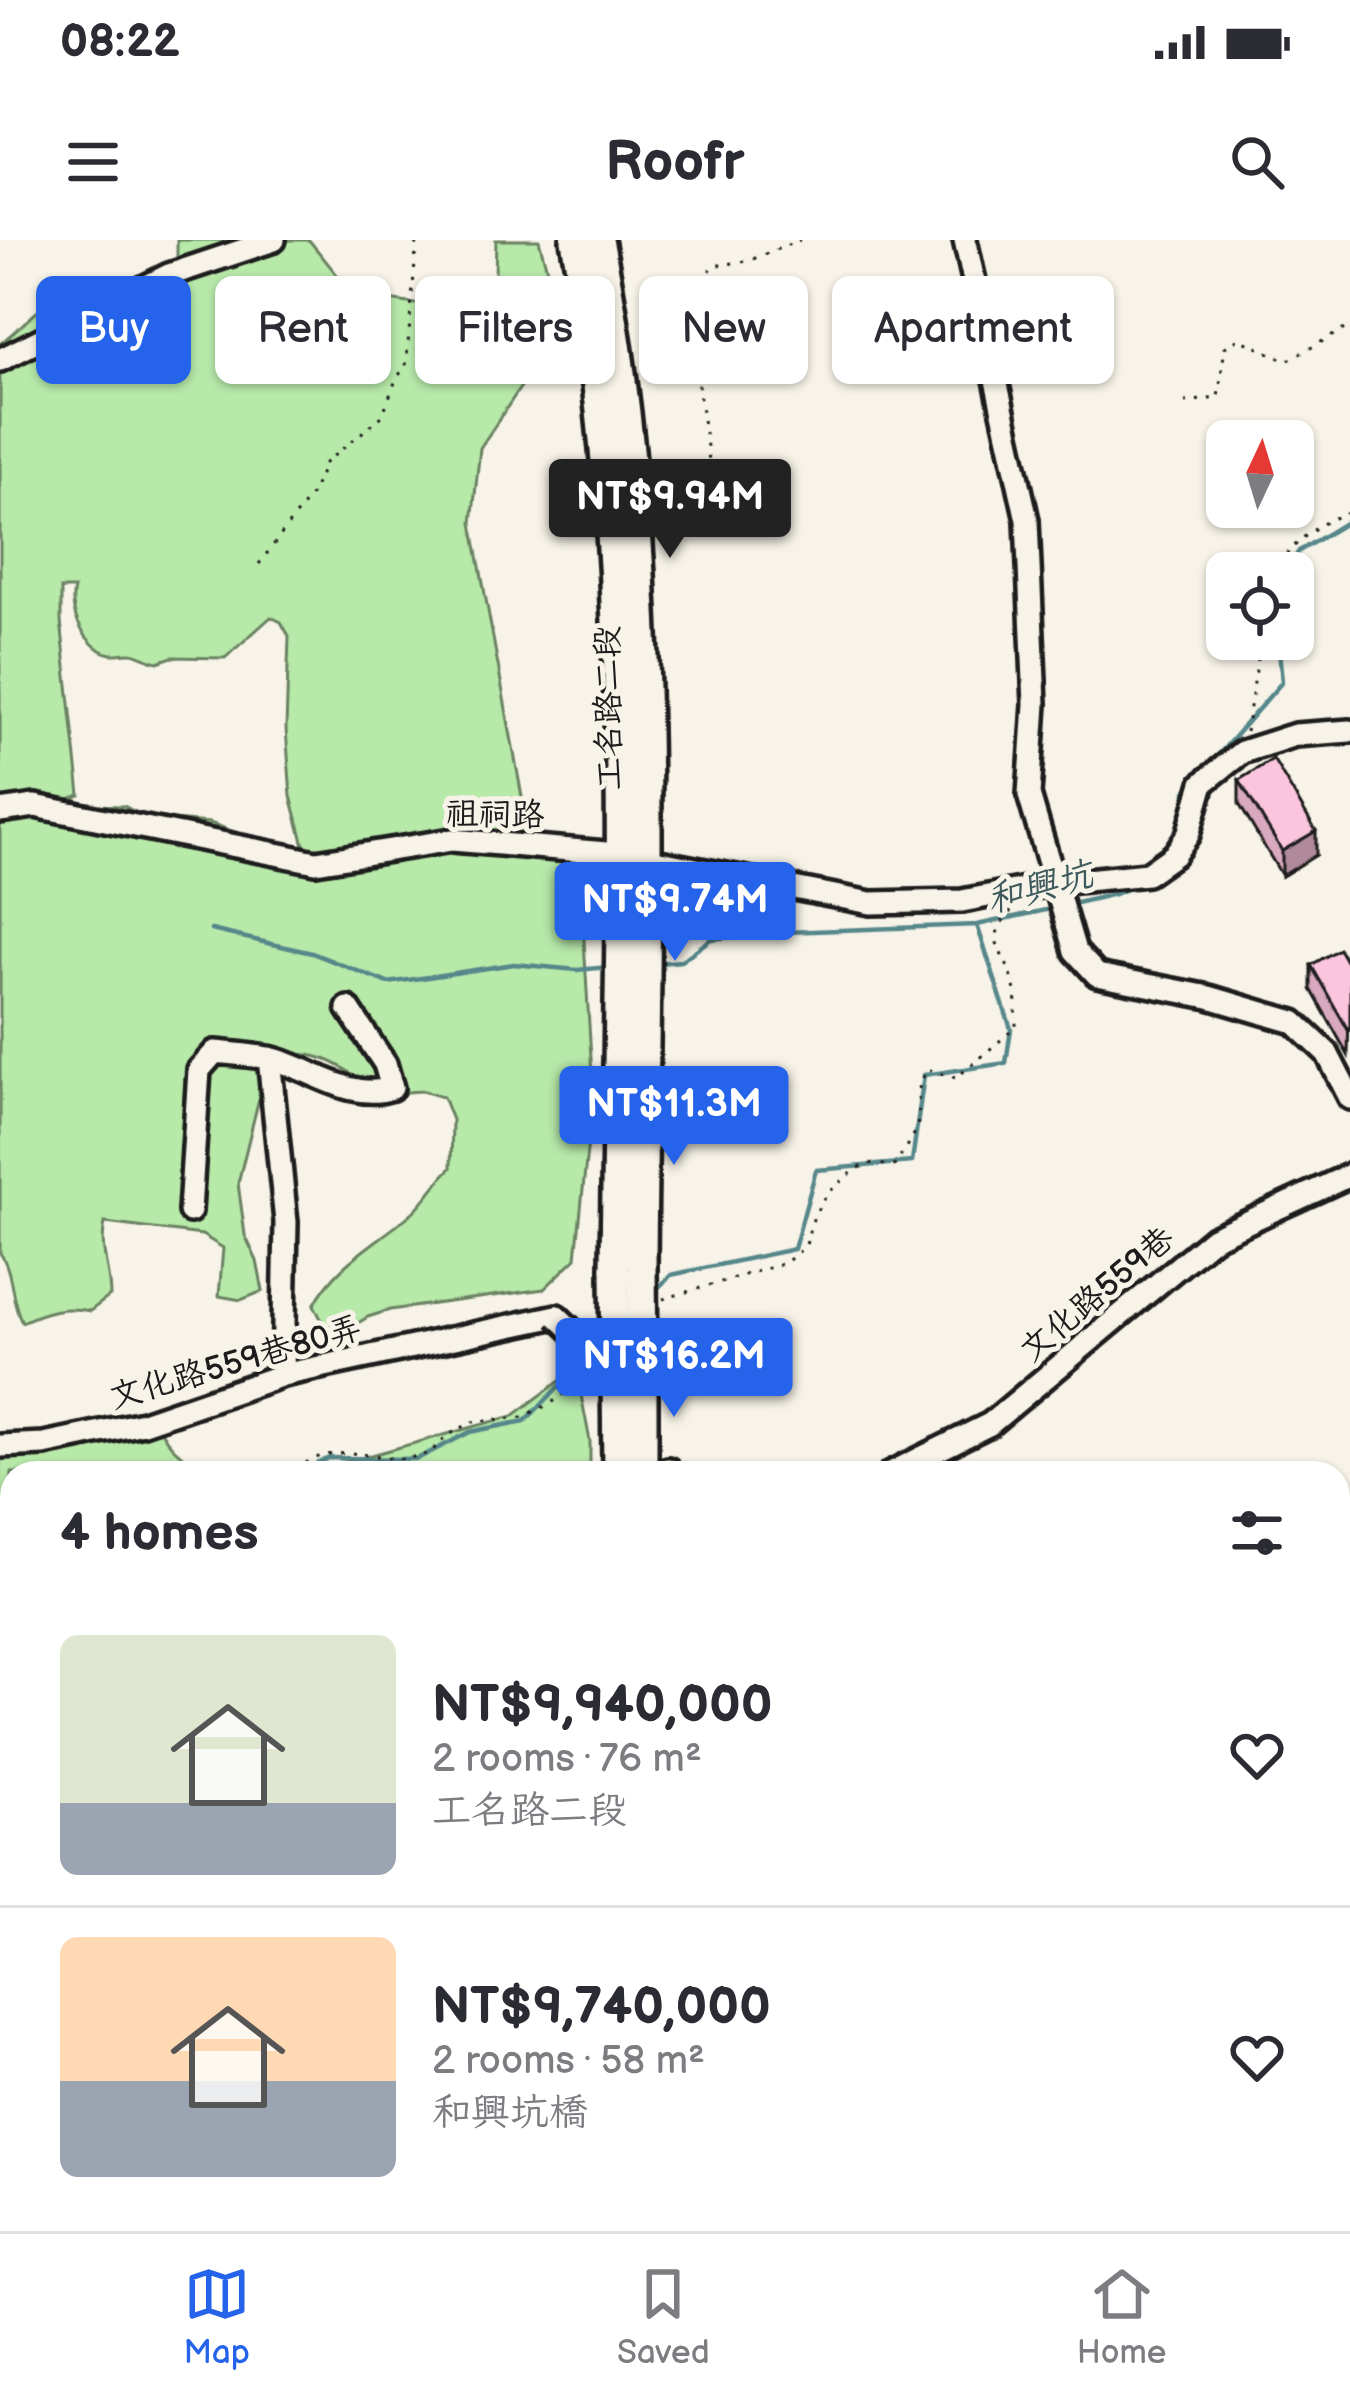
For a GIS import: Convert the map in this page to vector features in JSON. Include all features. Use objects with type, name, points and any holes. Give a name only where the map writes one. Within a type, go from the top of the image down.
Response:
[{"type":"main road","points":[[574,240],[593,272]]},
{"type":"main road","points":[[593,272],[599,240]]},
{"type":"main road","name":"工名路二段","points":[[593,272],[627,412],[641,604],[631,856]]},
{"type":"main road","name":"工名路二段","points":[[593,272],[631,856]]},
{"type":"main road","points":[[618,1461],[630,1370],[631,856]]},
{"type":"main road","points":[[630,1370],[657,1461]]},
{"type":"lane","points":[[0,361],[169,275],[274,240]]},
{"type":"lane","points":[[965,240],[1027,520],[1035,704],[1029,795],[1075,951],[1097,975],[1209,997],[1294,1022],[1327,1053],[1350,1098]]},
{"type":"lane","name":"祖祠路","points":[[0,811],[34,806],[316,862],[452,841],[631,856],[871,903],[962,901],[1056,883],[1147,874],[1174,855],[1188,835],[1203,783],[1242,752],[1294,735],[1350,730]]},
{"type":"lane","points":[[190,1210],[200,1070],[215,1052],[269,1058],[318,1073],[354,1091],[375,1094],[392,1088],[385,1064],[348,1008]]},
{"type":"lane","points":[[269,1058],[286,1222],[284,1375]]},
{"type":"lane","name":"文化路559巷","points":[[915,1461],[990,1424],[1213,1238],[1350,1175]]},
{"type":"lane","name":"文化路559巷80弄","points":[[0,1446],[44,1444],[143,1424],[284,1375],[557,1316],[630,1370]]},
{"type":"path","points":[[259,564],[311,495],[325,464],[382,416],[397,377],[406,367],[417,240]]},
{"type":"path","points":[[634,497],[713,488],[692,314],[712,266],[748,261],[800,240]]},
{"type":"path","points":[[1185,402],[1218,398],[1225,347],[1239,338],[1287,361],[1350,326]]},
{"type":"path","points":[[1287,552],[1334,517],[1350,513]]},
{"type":"path","points":[[1242,752],[1257,660]]},
{"type":"path","points":[[661,1300],[785,1263],[806,1246],[810,1219],[823,1195],[867,1163],[894,1166],[919,1120],[914,1094],[927,1069],[956,1078],[1016,1027],[1016,993],[1010,970],[996,950],[998,925],[1033,888]]},
{"type":"path","points":[[310,1461],[351,1453],[405,1460],[430,1454],[447,1436],[472,1422],[522,1417],[550,1404],[587,1377]]},
{"type":"green space","points":[[177,240],[309,240],[338,276],[215,276],[215,384],[391,384],[391,300],[415,304],[415,384],[523,384],[480,448],[472,523],[529,835],[578,839],[593,1092],[576,1258],[544,1289],[390,1310],[348,1329],[324,1325],[314,1305],[324,1290],[346,1265],[413,1212],[451,1168],[452,1120],[443,1097],[422,1091],[348,1096],[349,1072],[318,1057],[283,1054],[265,1074],[238,1183],[245,1235],[263,1291],[241,1300],[219,1296],[223,1248],[202,1235],[105,1223],[110,1296],[90,1311],[55,1310],[22,1322],[18,1314],[0,1253],[0,344],[36,313],[36,384],[191,384],[191,276],[150,276],[177,261]],"holes":[[[61,589],[74,589],[82,631],[93,645],[108,653],[133,653],[158,662],[172,657],[225,658],[271,617],[281,622],[289,636],[286,729],[291,796],[304,845],[297,854],[210,823],[146,818],[124,806],[91,805],[71,798],[80,795]]]},
{"type":"green space","points":[[496,240],[539,240],[549,276],[495,276]]},
{"type":"green space","points":[[576,1369],[590,1461],[350,1461],[513,1416]]},
{"type":"green space","points":[[132,1414],[156,1421],[167,1441],[190,1461],[0,1461],[0,1437],[79,1435],[105,1420]]},
{"type":"building","points":[[1273,759],[1316,831],[1282,851],[1239,780]]},
{"type":"building","points":[[1339,949],[1350,968],[1348,1030],[1311,965]]},
{"type":"waterway","name":"和興坑","points":[[1298,552],[1350,520]]},
{"type":"waterway","name":"和興坑","points":[[1207,768],[1282,682],[1280,660]]},
{"type":"waterway","name":"和興坑","points":[[1185,808],[1186,791],[1195,781]]},
{"type":"waterway","name":"和興坑","points":[[1072,904],[1135,885]]},
{"type":"waterway","points":[[656,963],[681,961],[711,939],[977,925],[1055,908]]},
{"type":"waterway","name":"和興坑","points":[[654,1292],[671,1275],[794,1249],[816,1170],[912,1162],[924,1075],[1006,1063],[1011,1029],[977,925]]},
{"type":"waterway","points":[[211,930],[312,953],[388,983],[514,964],[577,970],[609,967]]},
{"type":"waterway","name":"和興坑","points":[[323,1461],[417,1459],[470,1432],[525,1421],[591,1355]]}]
